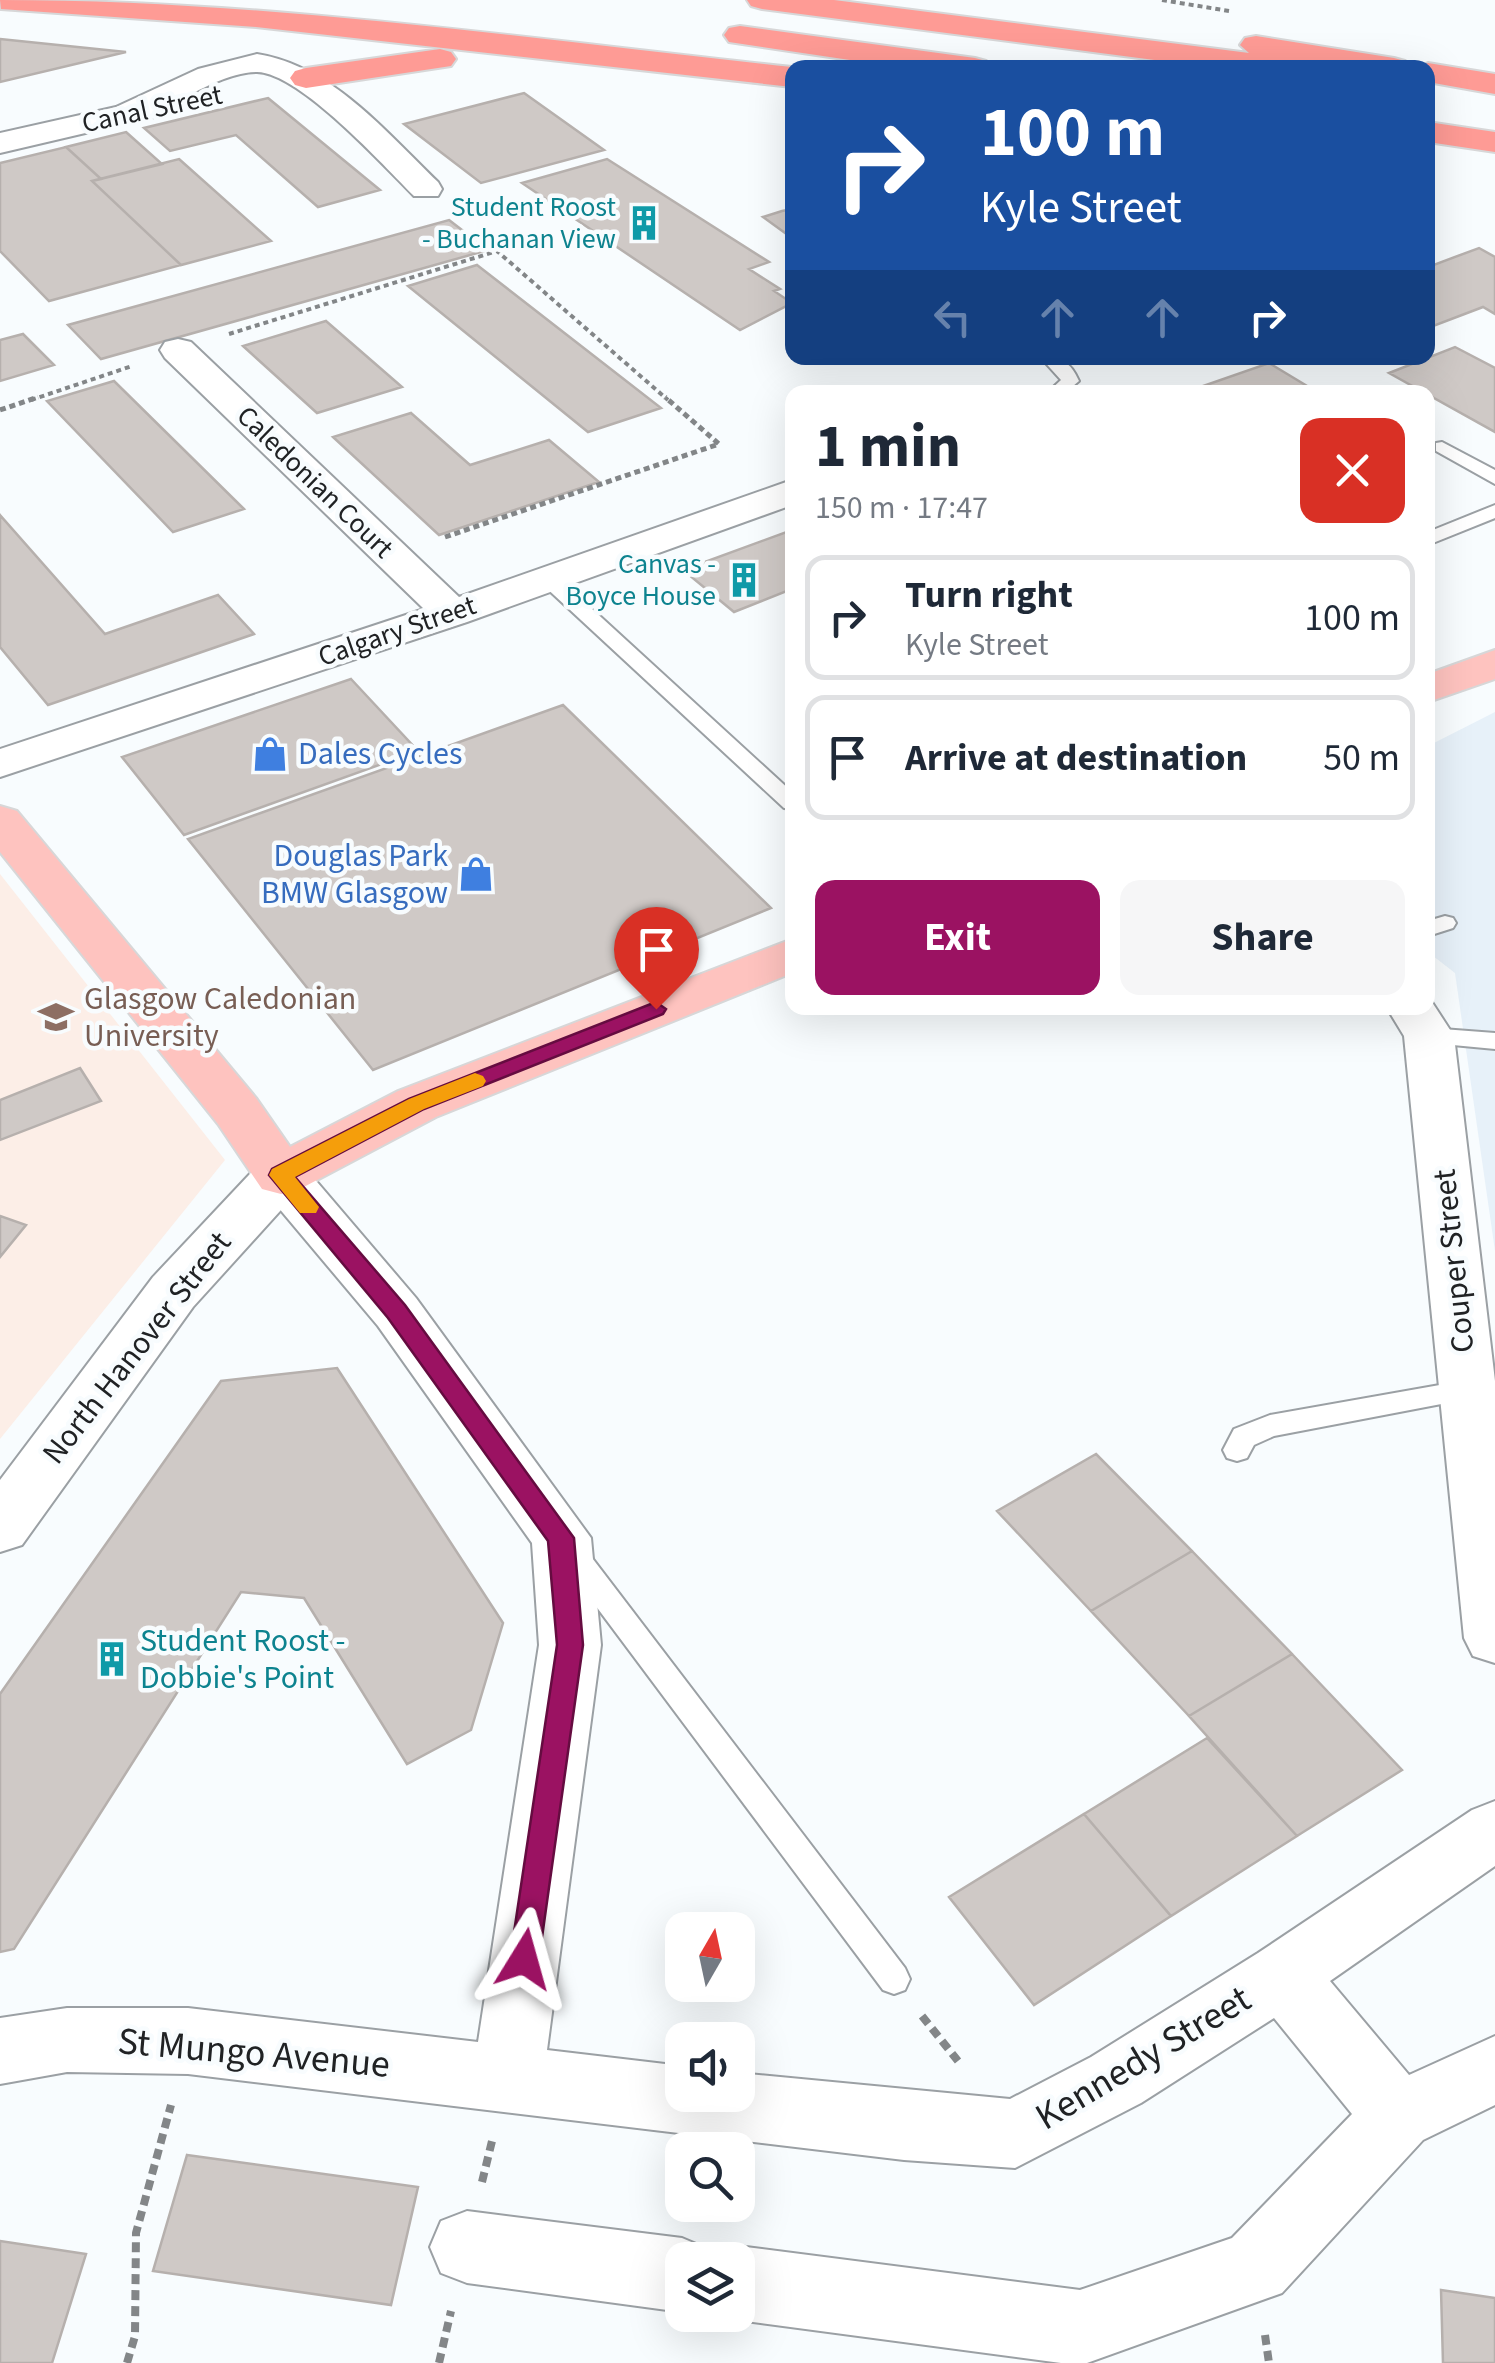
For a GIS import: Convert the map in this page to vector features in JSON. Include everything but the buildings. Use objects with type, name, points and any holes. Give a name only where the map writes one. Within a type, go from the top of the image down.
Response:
[{"type":"highway","points":[[1,0],[256,18],[785,76]]},
{"type":"highway","points":[[762,0],[1231,60]]},
{"type":"highway","points":[[942,0],[1194,34],[1347,60]]},
{"type":"highway","points":[[705,30],[918,60]]},
{"type":"highway","points":[[306,78],[414,60],[598,54]]},
{"type":"highway","points":[[1435,74],[1495,84]]},
{"type":"highway","points":[[1435,87],[1495,95]]},
{"type":"highway","points":[[1435,133],[1495,142]]},
{"type":"highway","points":[[1435,152],[1495,159]]},
{"type":"main road","points":[[1435,686],[1495,663]]},
{"type":"main road","points":[[0,821],[237,1110],[280,1175],[416,1104],[785,958]]},
{"type":"street","name":"Canal Street","points":[[3,139],[306,78]]},
{"type":"street","points":[[306,78],[426,188]]},
{"type":"street","name":"Caledonian Court","points":[[178,350],[452,612]]},
{"type":"street","name":"Calgary Street","points":[[0,764],[548,580],[785,495]]},
{"type":"street","name":"Couper Street","points":[[1420,1022],[1468,1390],[1495,1638]]},
{"type":"street","points":[[280,1175],[396,1312],[561,1538],[570,1645],[508,2077]]},
{"type":"street","name":"North Hanover Street","points":[[0,1527],[173,1292],[280,1175]]},
{"type":"street","name":"Kennedy Street","points":[[508,2077],[904,2126],[1014,2134],[1116,2080],[1282,1975],[1495,1830]]},
{"type":"street","points":[[1282,1975],[1398,2116]]},
{"type":"street","name":"St Mungo Avenue","points":[[0,2051],[67,2040],[188,2041],[508,2077]]},
{"type":"street","points":[[755,2285],[1080,2328],[1256,2267],[1398,2116],[1495,2069]]},
{"type":"street","points":[[467,2246],[665,2273]]},
{"type":"lane","points":[[1060,365],[1066,369],[1070,381],[1065,385]]},
{"type":"lane","points":[[1442,447],[1495,478]]},
{"type":"lane","points":[[1435,536],[1495,510]]},
{"type":"lane","points":[[548,580],[785,796]]},
{"type":"lane","points":[[1420,1022],[1495,1041]]},
{"type":"lane","points":[[1237,1450],[1244,1437],[1270,1426],[1468,1390]]},
{"type":"lane","points":[[561,1538],[894,1979]]},
{"type":"path","points":[[0,410],[178,350],[497,252],[718,444],[392,555]]},
{"type":"path","points":[[127,2363],[135,2336],[136,2233],[188,2041]]},
{"type":"shaded area","points":[[1495,712],[1495,1251],[1455,973],[1435,957],[1435,742]]},
{"type":"shaded area","name":"Glasgow Caledonian University","points":[[0,874],[225,1160],[0,1439]]},
{"type":"slow traffic","points":[[308,1207],[280,1175],[416,1104],[475,1081]]},
{"type":"place","name":"Student Roost - Buchanan View","points":[[644,223]]},
{"type":"place","name":"Canvas - Boyce House","points":[[744,580]]},
{"type":"place","name":"Dales Cycles","points":[[270,754]]},
{"type":"place","name":"Douglas Park BMW Glasgow","points":[[476,874]]},
{"type":"place","name":"Glasgow Caledonian University","points":[[56,1017]]},
{"type":"place","name":"Student Roost - Dobbie's Point","points":[[112,1659]]},
{"type":"route","points":[[524,1959],[570,1645],[561,1538],[396,1312],[280,1175],[416,1104],[656,1009]]}]
